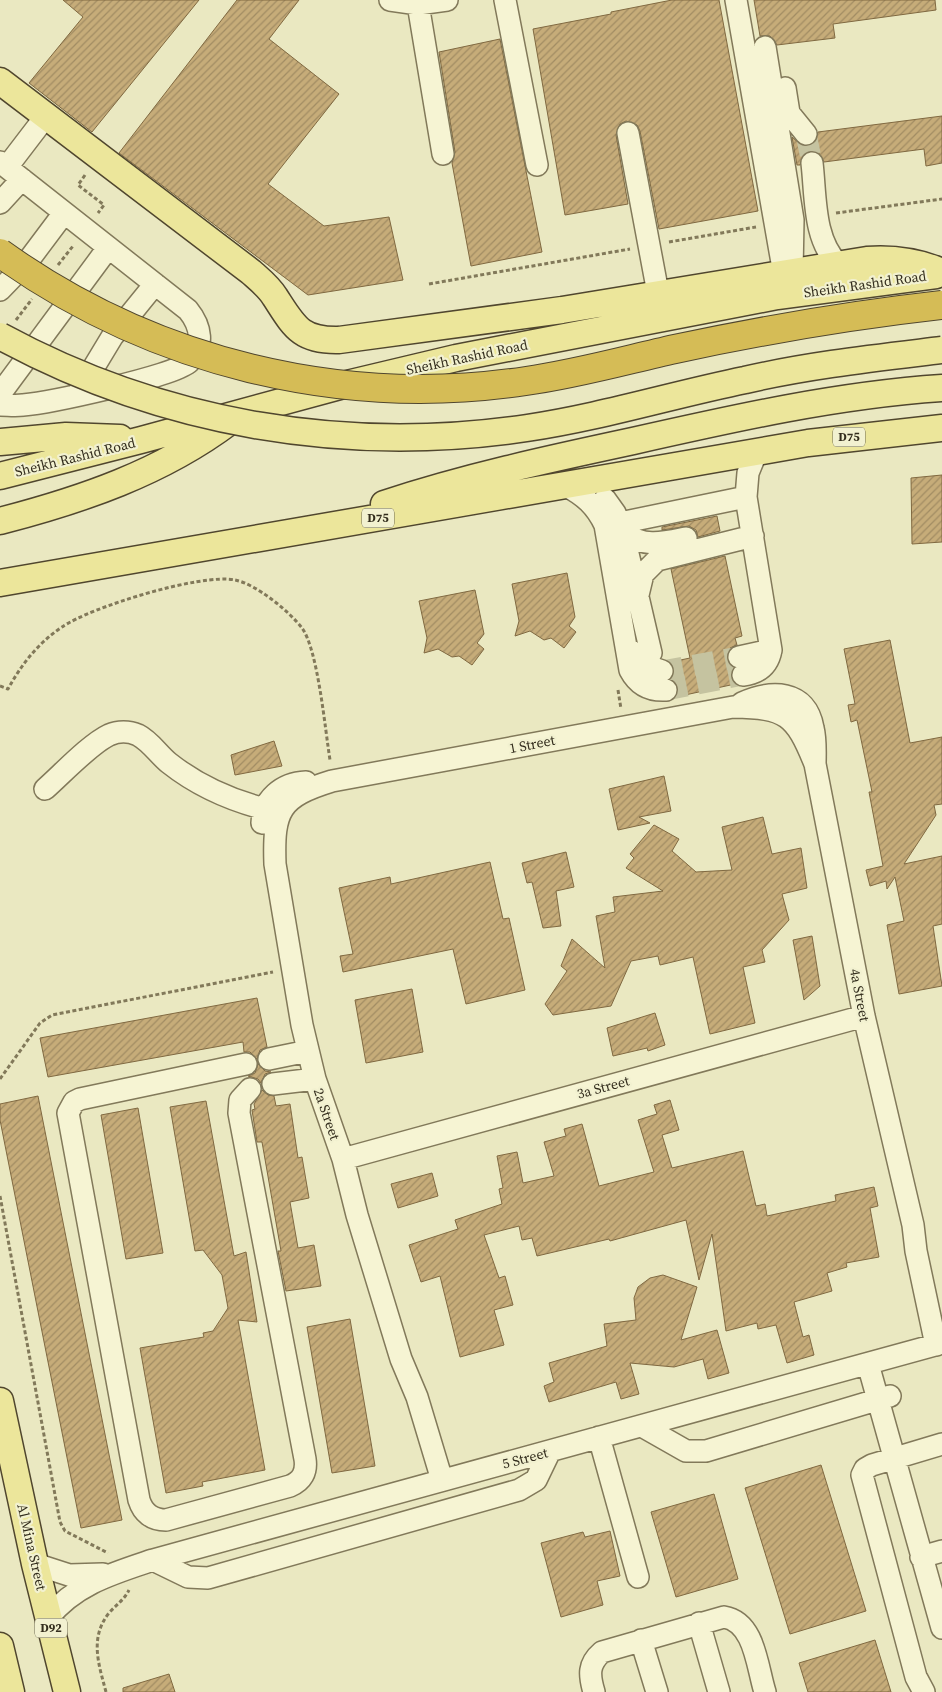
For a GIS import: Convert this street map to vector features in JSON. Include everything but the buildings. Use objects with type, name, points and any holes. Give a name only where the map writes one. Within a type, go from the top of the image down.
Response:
[{"type":"highway","points":[[0,253],[65,296],[130,329],[164,343],[235,366],[278,375],[365,387],[452,388],[526,381],[805,324],[942,306]]},
{"type":"main road","points":[[0,81],[251,272],[269,289],[294,325],[310,336],[319,339],[339,340],[562,310],[867,260],[916,262],[942,273]]},
{"type":"main road","name":"Sheikh Rashid Road","points":[[0,476],[141,440],[245,410],[456,358],[777,296],[942,273]]},
{"type":"main road","points":[[0,336],[62,367],[105,385],[191,412],[280,430],[374,439],[423,438],[526,428],[580,419],[757,377],[875,358],[942,350]]},
{"type":"main road","points":[[318,528],[372,507],[484,474],[726,420],[825,401],[942,388]]},
{"type":"main road","points":[[0,521],[82,497],[140,475],[194,446],[245,410]]},
{"type":"main road","name":"D75","points":[[0,583],[757,451],[868,434],[942,428]]},
{"type":"main road","points":[[0,442],[66,436],[141,440]]},
{"type":"main road","name":"Al Mina Street","points":[[0,1401],[48,1618],[67,1692]]},
{"type":"main road","points":[[0,1646],[11,1692]]},
{"type":"street","points":[[390,0],[418,4],[447,0]]},
{"type":"street","points":[[505,0],[537,165]]},
{"type":"street","points":[[736,0],[775,224],[788,273]]},
{"type":"street","points":[[418,4],[443,154]]},
{"type":"street","points":[[778,127],[803,129],[787,108],[772,46],[778,127],[793,227],[788,273]]},
{"type":"street","points":[[0,204],[10,170],[46,116]]},
{"type":"street","points":[[628,133],[658,293]]},
{"type":"street","points":[[812,163],[818,215],[824,245],[839,265]]},
{"type":"street","points":[[0,405],[24,405],[77,395],[171,371],[189,362],[195,355],[200,336],[194,318],[188,310],[10,170]]},
{"type":"street","points":[[0,290],[28,261],[64,213]]},
{"type":"street","points":[[0,394],[108,248]]},
{"type":"street","points":[[77,395],[112,337],[155,284]]},
{"type":"street","points":[[741,666],[762,668],[770,657],[771,650],[746,497],[748,473],[757,451]]},
{"type":"street","points":[[576,484],[603,496],[621,527],[660,671],[648,667],[636,659],[625,640],[605,525],[600,514],[576,484]]},
{"type":"street","points":[[621,527],[746,497]]},
{"type":"street","points":[[621,527],[636,541],[652,544],[752,531]]},
{"type":"street","points":[[638,595],[643,574],[657,560],[752,531]]},
{"type":"street","name":"1 Street","points":[[273,805],[300,792],[332,781],[732,707],[765,694],[787,696],[792,709]]},
{"type":"street","name":"4a Street","points":[[792,709],[815,764],[864,1016],[913,1225],[916,1251],[939,1344]]},
{"type":"street","points":[[45,789],[102,740],[117,732],[125,732],[141,736],[169,763],[204,787],[224,796],[273,805]]},
{"type":"street","name":"2a Street","points":[[273,805],[263,831],[275,864],[308,1052],[315,1079],[343,1159],[357,1215],[401,1359],[404,1385],[434,1483]]},
{"type":"street","name":"3a Street","points":[[343,1159],[864,1016]]},
{"type":"street","points":[[269,1060],[308,1052]]},
{"type":"street","points":[[246,1064],[80,1099],[74,1102],[68,1113],[139,1500],[146,1513],[159,1520],[166,1520],[290,1486],[296,1484],[305,1472],[305,1459],[239,1113],[240,1100],[250,1089]]},
{"type":"street","points":[[273,1084],[315,1079]]},
{"type":"street","name":"4a Street","points":[[913,1225],[924,1250],[942,1309]]},
{"type":"street","name":"5 Street","points":[[48,1618],[74,1593],[118,1571],[153,1560],[939,1344]]},
{"type":"street","points":[[874,1362],[900,1456],[921,1557],[942,1628]]},
{"type":"street","points":[[642,1426],[686,1451],[706,1451],[884,1398]]},
{"type":"street","points":[[599,1437],[638,1577]]},
{"type":"street","points":[[924,1692],[916,1677],[862,1479],[863,1472],[868,1466],[942,1444]]},
{"type":"street","points":[[153,1560],[188,1577],[208,1578],[519,1490],[536,1480],[550,1451]]},
{"type":"street","points":[[921,1557],[942,1551]]},
{"type":"street","name":"5 Street","points":[[36,1564],[69,1575],[118,1571]]},
{"type":"street","points":[[594,1692],[589,1671],[596,1658],[602,1652],[724,1616],[731,1618],[744,1627],[748,1633],[765,1692]]},
{"type":"street","points":[[699,1623],[719,1692]]},
{"type":"street","points":[[641,1640],[657,1692]]},
{"type":"path","points":[[818,215],[942,199]]},
{"type":"path","points":[[429,284],[775,224]]},
{"type":"path","points":[[0,686],[8,689],[36,649],[62,626],[78,618],[131,600],[206,580],[237,580],[264,595],[297,622],[307,637],[313,654],[330,760]]},
{"type":"path","points":[[0,1196],[60,1522],[65,1530],[110,1554],[118,1571],[131,1584],[129,1592],[105,1618],[98,1636],[96,1655],[106,1692]]},
{"type":"tunnel","points":[[806,134],[812,163]]},
{"type":"tunnel","points":[[662,671],[739,657]]},
{"type":"tunnel","points":[[666,690],[743,675]]}]
